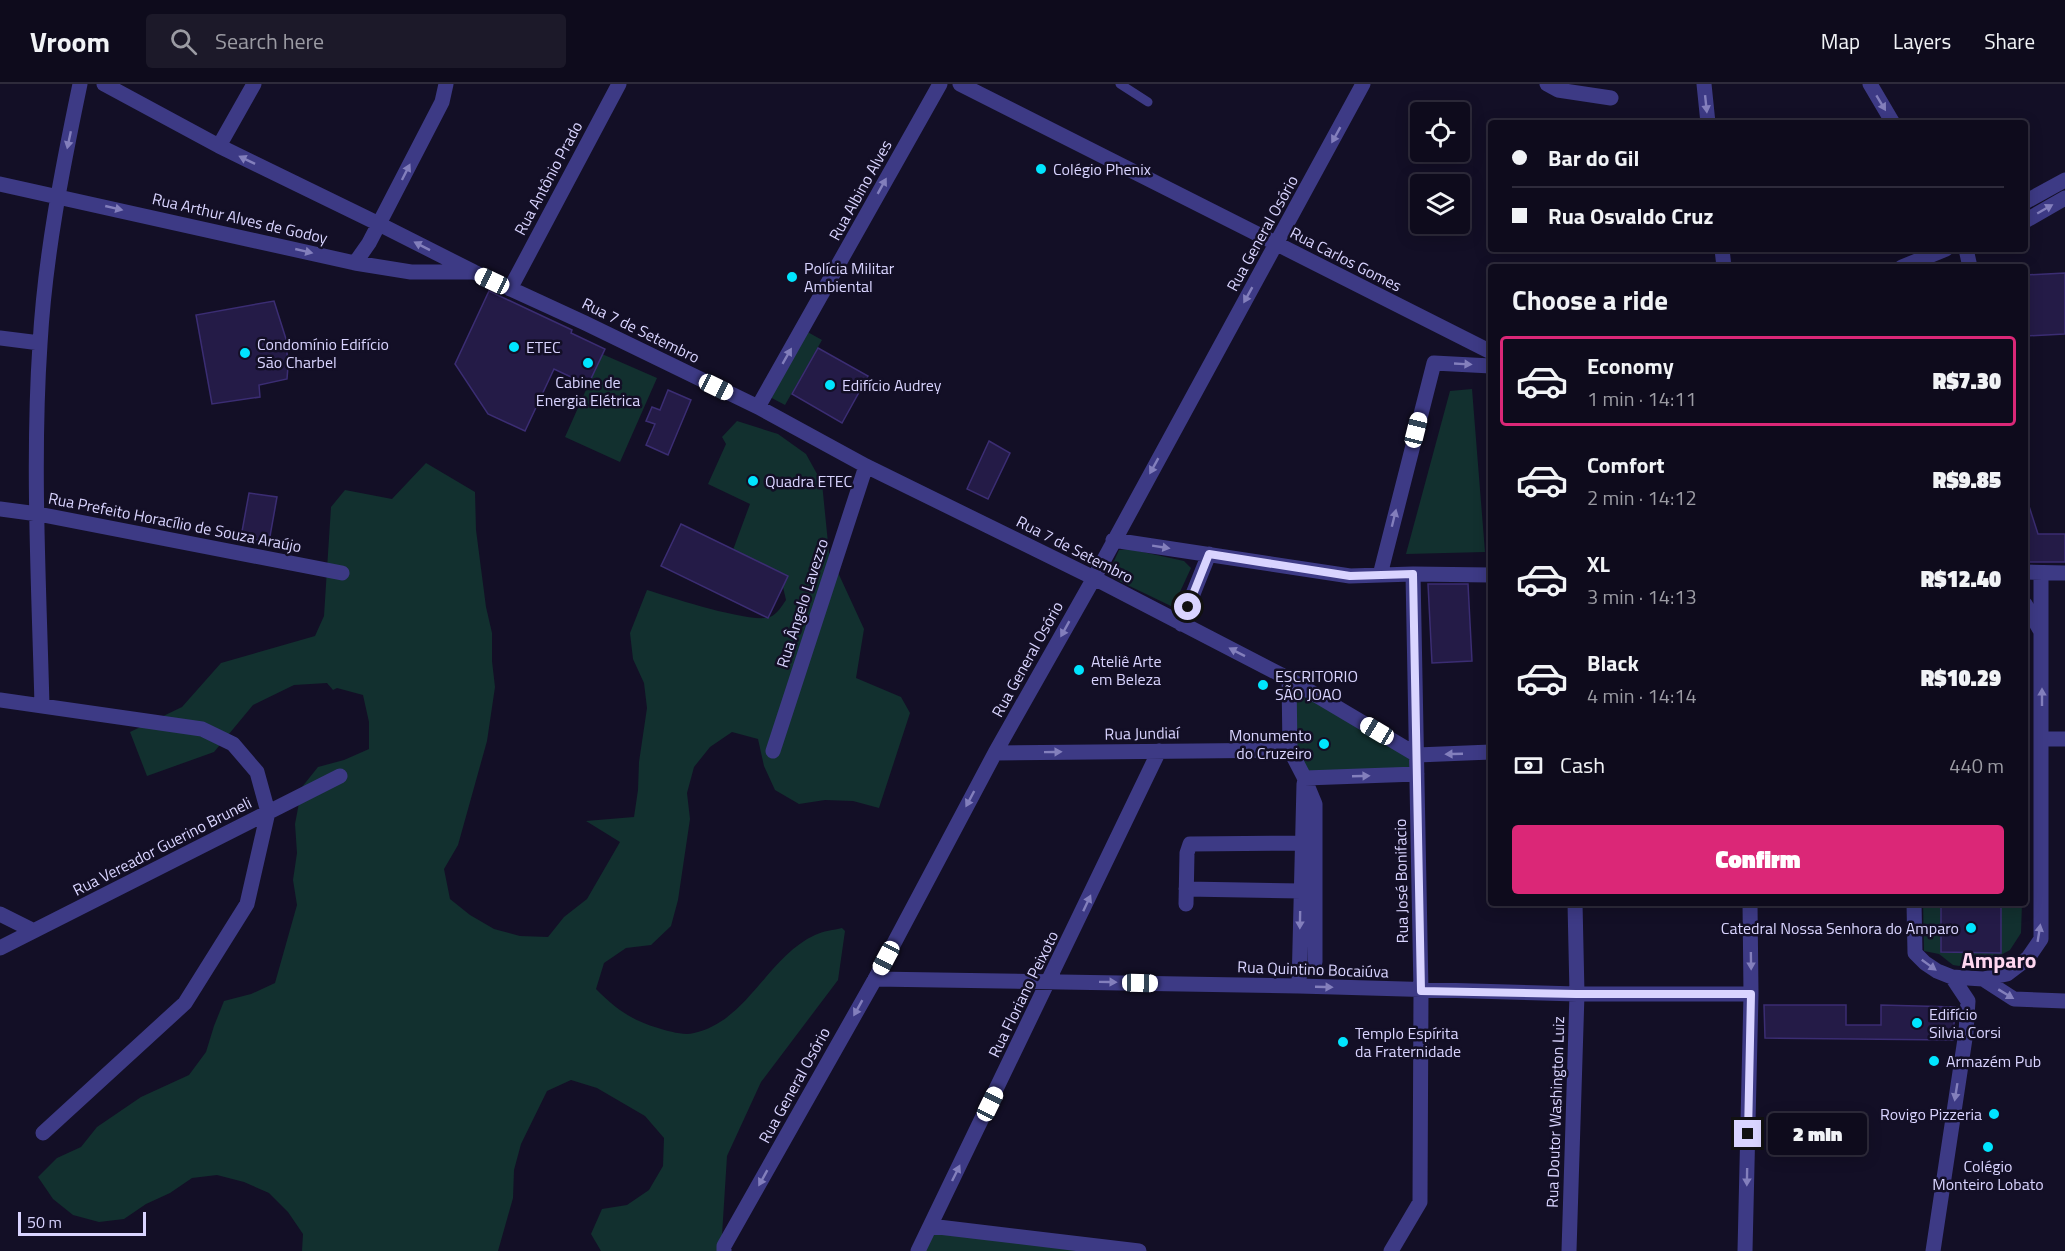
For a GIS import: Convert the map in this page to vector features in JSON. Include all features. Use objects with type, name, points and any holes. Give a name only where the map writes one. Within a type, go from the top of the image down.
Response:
[{"type":"street","points":[[42,706],[36,468],[40,343],[57,195],[80,84]]},
{"type":"street","name":"Rua 7 de Setembro","points":[[104,84],[219,146],[474,272],[758,407],[866,466],[1094,578],[1289,679],[1417,755]]},
{"type":"street","points":[[219,146],[254,84]]},
{"type":"street","points":[[355,263],[379,224],[442,102],[446,84]]},
{"type":"street","name":"Rua Antônio Prado","points":[[510,289],[619,84]]},
{"type":"street","name":"Rua Albino Alves","points":[[758,407],[940,84]]},
{"type":"street","name":"Rua Carlos Gomes","points":[[960,84],[1488,350]]},
{"type":"street","name":"Rua General Osório","points":[[724,1251],[724,1246],[875,979],[995,753],[1094,578],[1364,84]]},
{"type":"street","points":[[1547,84],[1558,90],[1611,98]]},
{"type":"street","points":[[1704,84],[1708,120]]},
{"type":"street","points":[[1870,84],[1891,120]]},
{"type":"street","points":[[2028,200],[2065,180]]},
{"type":"street","name":"Rua Arthur Alves de Godoy","points":[[0,184],[355,263],[411,272],[474,272]]},
{"type":"street","points":[[2028,219],[2065,198]]},
{"type":"street","points":[[1909,264],[1939,252]]},
{"type":"street","points":[[0,338],[40,343]]},
{"type":"street","points":[[1380,575],[1434,363],[1488,366]]},
{"type":"street","name":"Rua Ângelo Lavezzo","points":[[773,751],[866,466]]},
{"type":"street","name":"Rua Prefeito Horacílio de Souza Araújo","points":[[0,509],[38,514],[342,573]]},
{"type":"street","points":[[1113,540],[1350,576],[1488,575]]},
{"type":"street","points":[[1181,624],[1209,554]]},
{"type":"street","points":[[2028,572],[2065,573]]},
{"type":"street","points":[[1914,906],[1915,953],[1931,967],[1952,977],[1983,979],[2007,974],[2028,958],[2041,939],[2041,573]]},
{"type":"street","name":"Rua José Bonifacio","points":[[1391,1251],[1420,1202],[1421,991],[1413,574]]},
{"type":"street","points":[[2028,609],[2041,633]]},
{"type":"street","points":[[1289,679],[1290,750],[1305,778],[1315,804],[1315,962]]},
{"type":"street","points":[[0,700],[202,729],[233,744],[257,772],[268,812],[247,904],[185,1003],[43,1133]]},
{"type":"street","points":[[2042,739],[2065,739]]},
{"type":"street","name":"Rua Jundiaí","points":[[995,753],[1290,750]]},
{"type":"street","name":"Rua Floriano Peixoto","points":[[918,1251],[1159,751]]},
{"type":"street","points":[[1417,755],[1488,752]]},
{"type":"street","points":[[1305,778],[1417,774]]},
{"type":"street","name":"Rua Vereador Guerino Bruneli","points":[[0,948],[340,776]]},
{"type":"street","points":[[1299,986],[1305,778]]},
{"type":"street","points":[[1301,891],[1186,896],[1187,853],[1190,844],[1302,843]]},
{"type":"street","name":"Rua Doutor Washington Luiz","points":[[1569,1251],[1576,994],[1575,906]]},
{"type":"street","points":[[1745,1251],[1751,994],[1750,906]]},
{"type":"street","points":[[0,914],[34,931]]},
{"type":"street","points":[[1933,1251],[1968,1012],[1968,1001],[1952,977]]},
{"type":"street","name":"Rua Quintino Bocaiúva","points":[[875,979],[1299,986],[1576,994],[1751,994]]},
{"type":"street","points":[[1983,979],[2014,999],[2065,1001]]},
{"type":"street","points":[[930,1226],[1139,1251]]},
{"type":"lane","points":[[1120,84],[1148,102]]},
{"type":"green space","points":[[804,330],[822,340],[785,405],[768,396]]},
{"type":"green space","points":[[602,354],[657,378],[620,462],[565,437]]},
{"type":"green space","points":[[1472,389],[1485,552],[1406,554],[1450,391]]},
{"type":"green space","points":[[737,421],[778,434],[806,454],[822,483],[829,553],[864,629],[856,678],[901,697],[910,713],[879,808],[853,801],[825,800],[799,804],[775,790],[764,766],[758,739],[732,732],[710,747],[694,767],[687,793],[690,819],[678,900],[671,926],[651,945],[626,948],[604,963],[596,989],[610,1002],[624,1013],[648,1025],[676,1033],[690,1034],[713,1026],[729,1016],[798,945],[821,932],[842,928],[845,931],[838,980],[761,1082],[727,1156],[721,1251],[601,1251],[591,1234],[602,1209],[627,1205],[649,1190],[663,1166],[664,1138],[645,1116],[597,1088],[571,1080],[547,1091],[521,1144],[514,1170],[513,1198],[498,1251],[302,1251],[303,1234],[288,1212],[269,1193],[244,1182],[217,1175],[192,1178],[124,1219],[99,1222],[73,1215],[53,1199],[38,1177],[57,1158],[81,1147],[97,1127],[141,1097],[189,1075],[206,1052],[224,1001],[251,994],[275,983],[297,905],[293,880],[297,853],[295,824],[302,787],[318,767],[344,760],[369,749],[369,722],[363,695],[337,688],[333,690],[327,683],[294,685],[253,705],[214,752],[147,776],[130,732],[182,707],[221,663],[315,636],[324,616],[331,507],[345,490],[392,499],[426,463],[475,492],[476,530],[486,607],[492,633],[495,687],[487,741],[458,845],[444,869],[450,899],[470,915],[494,929],[520,936],[548,937],[564,917],[587,899],[620,842],[586,821],[634,817],[647,708],[644,683],[633,659],[630,633],[647,590],[746,617],[773,616],[786,600],[783,587],[743,566],[733,550],[750,504],[708,484],[726,444],[722,437]]},
{"type":"green space","points":[[1129,549],[1184,561],[1191,568],[1173,607],[1117,580],[1109,572],[1119,550]]},
{"type":"green space","points":[[1296,683],[1409,758],[1409,768],[1303,775],[1290,750]]},
{"type":"green space","points":[[1923,906],[2022,906],[2021,933],[2010,950],[1990,961],[1972,968],[1953,965],[1939,954],[1924,951]]},
{"type":"green space","points":[[931,1227],[1128,1251],[919,1251]]},
{"type":"building","points":[[2065,273],[2065,334],[2028,336],[2028,275]]},
{"type":"building","name":"ETEC","points":[[489,291],[572,330],[571,333],[605,349],[588,385],[554,369],[525,431],[488,414],[455,364]]},
{"type":"building","name":"Condomínio Edifício São Charbel","points":[[274,301],[286,339],[287,379],[259,385],[260,397],[212,404],[196,315]]},
{"type":"building","name":"Edifício Audrey","points":[[818,348],[868,376],[842,423],[792,394]]},
{"type":"building","points":[[668,390],[691,400],[668,455],[646,445],[655,424],[646,421],[652,407],[660,410]]},
{"type":"building","points":[[989,441],[1010,453],[988,499],[967,489]]},
{"type":"building","points":[[249,493],[277,497],[269,542],[241,537]]},
{"type":"building","points":[[2028,503],[2038,534],[2065,534],[2065,562],[2028,562]]},
{"type":"building","points":[[681,524],[788,576],[768,618],[661,566]]},
{"type":"building","points":[[1428,584],[1468,584],[1472,661],[1432,663]]},
{"type":"building","name":"Catedral Nossa Senhora do Amparo","points":[[1941,906],[2001,906],[2001,953],[1941,952]]},
{"type":"building","points":[[1764,1005],[1846,1005],[1846,1025],[1881,1025],[1881,1005],[1955,1007],[1953,1040],[1765,1038]]},
{"type":"place","name":"Colégio Phenix","points":[[1041,169]]},
{"type":"place","name":"Polícia Militar Ambiental","points":[[792,277]]},
{"type":"place","name":"ETEC","points":[[514,347]]},
{"type":"place","name":"Condomínio Edifício São Charbel","points":[[245,353]]},
{"type":"place","name":"Cabine de Energia Elétrica","points":[[588,363]]},
{"type":"place","name":"Edifício Audrey","points":[[830,385]]},
{"type":"place","name":"Quadra ETEC","points":[[753,481]]},
{"type":"place","name":"Ateliê Arte em Beleza","points":[[1079,670]]},
{"type":"place","name":"ESCRITORIO SÃO JOAO","points":[[1263,685]]},
{"type":"place","name":"Monumento do Cruzeiro","points":[[1324,744]]},
{"type":"place","name":"Catedral Nossa Senhora do Amparo","points":[[1971,928]]},
{"type":"place","name":"Edifício Silvia Corsi","points":[[1917,1023]]},
{"type":"place","name":"Templo Espírita da Fraternidade","points":[[1343,1042]]},
{"type":"place","name":"Armazém Pub","points":[[1934,1061]]},
{"type":"place","name":"Rovigo Pizzeria","points":[[1994,1114]]},
{"type":"place","name":"Colégio Monteiro Lobato","points":[[1988,1147]]},
{"type":"district","name":"Amparo","points":[[1999,960]]},
{"type":"route","points":[[1188,607],[1209,554],[1350,576],[1413,574],[1421,991],[1751,994],[1748,1134]]}]
